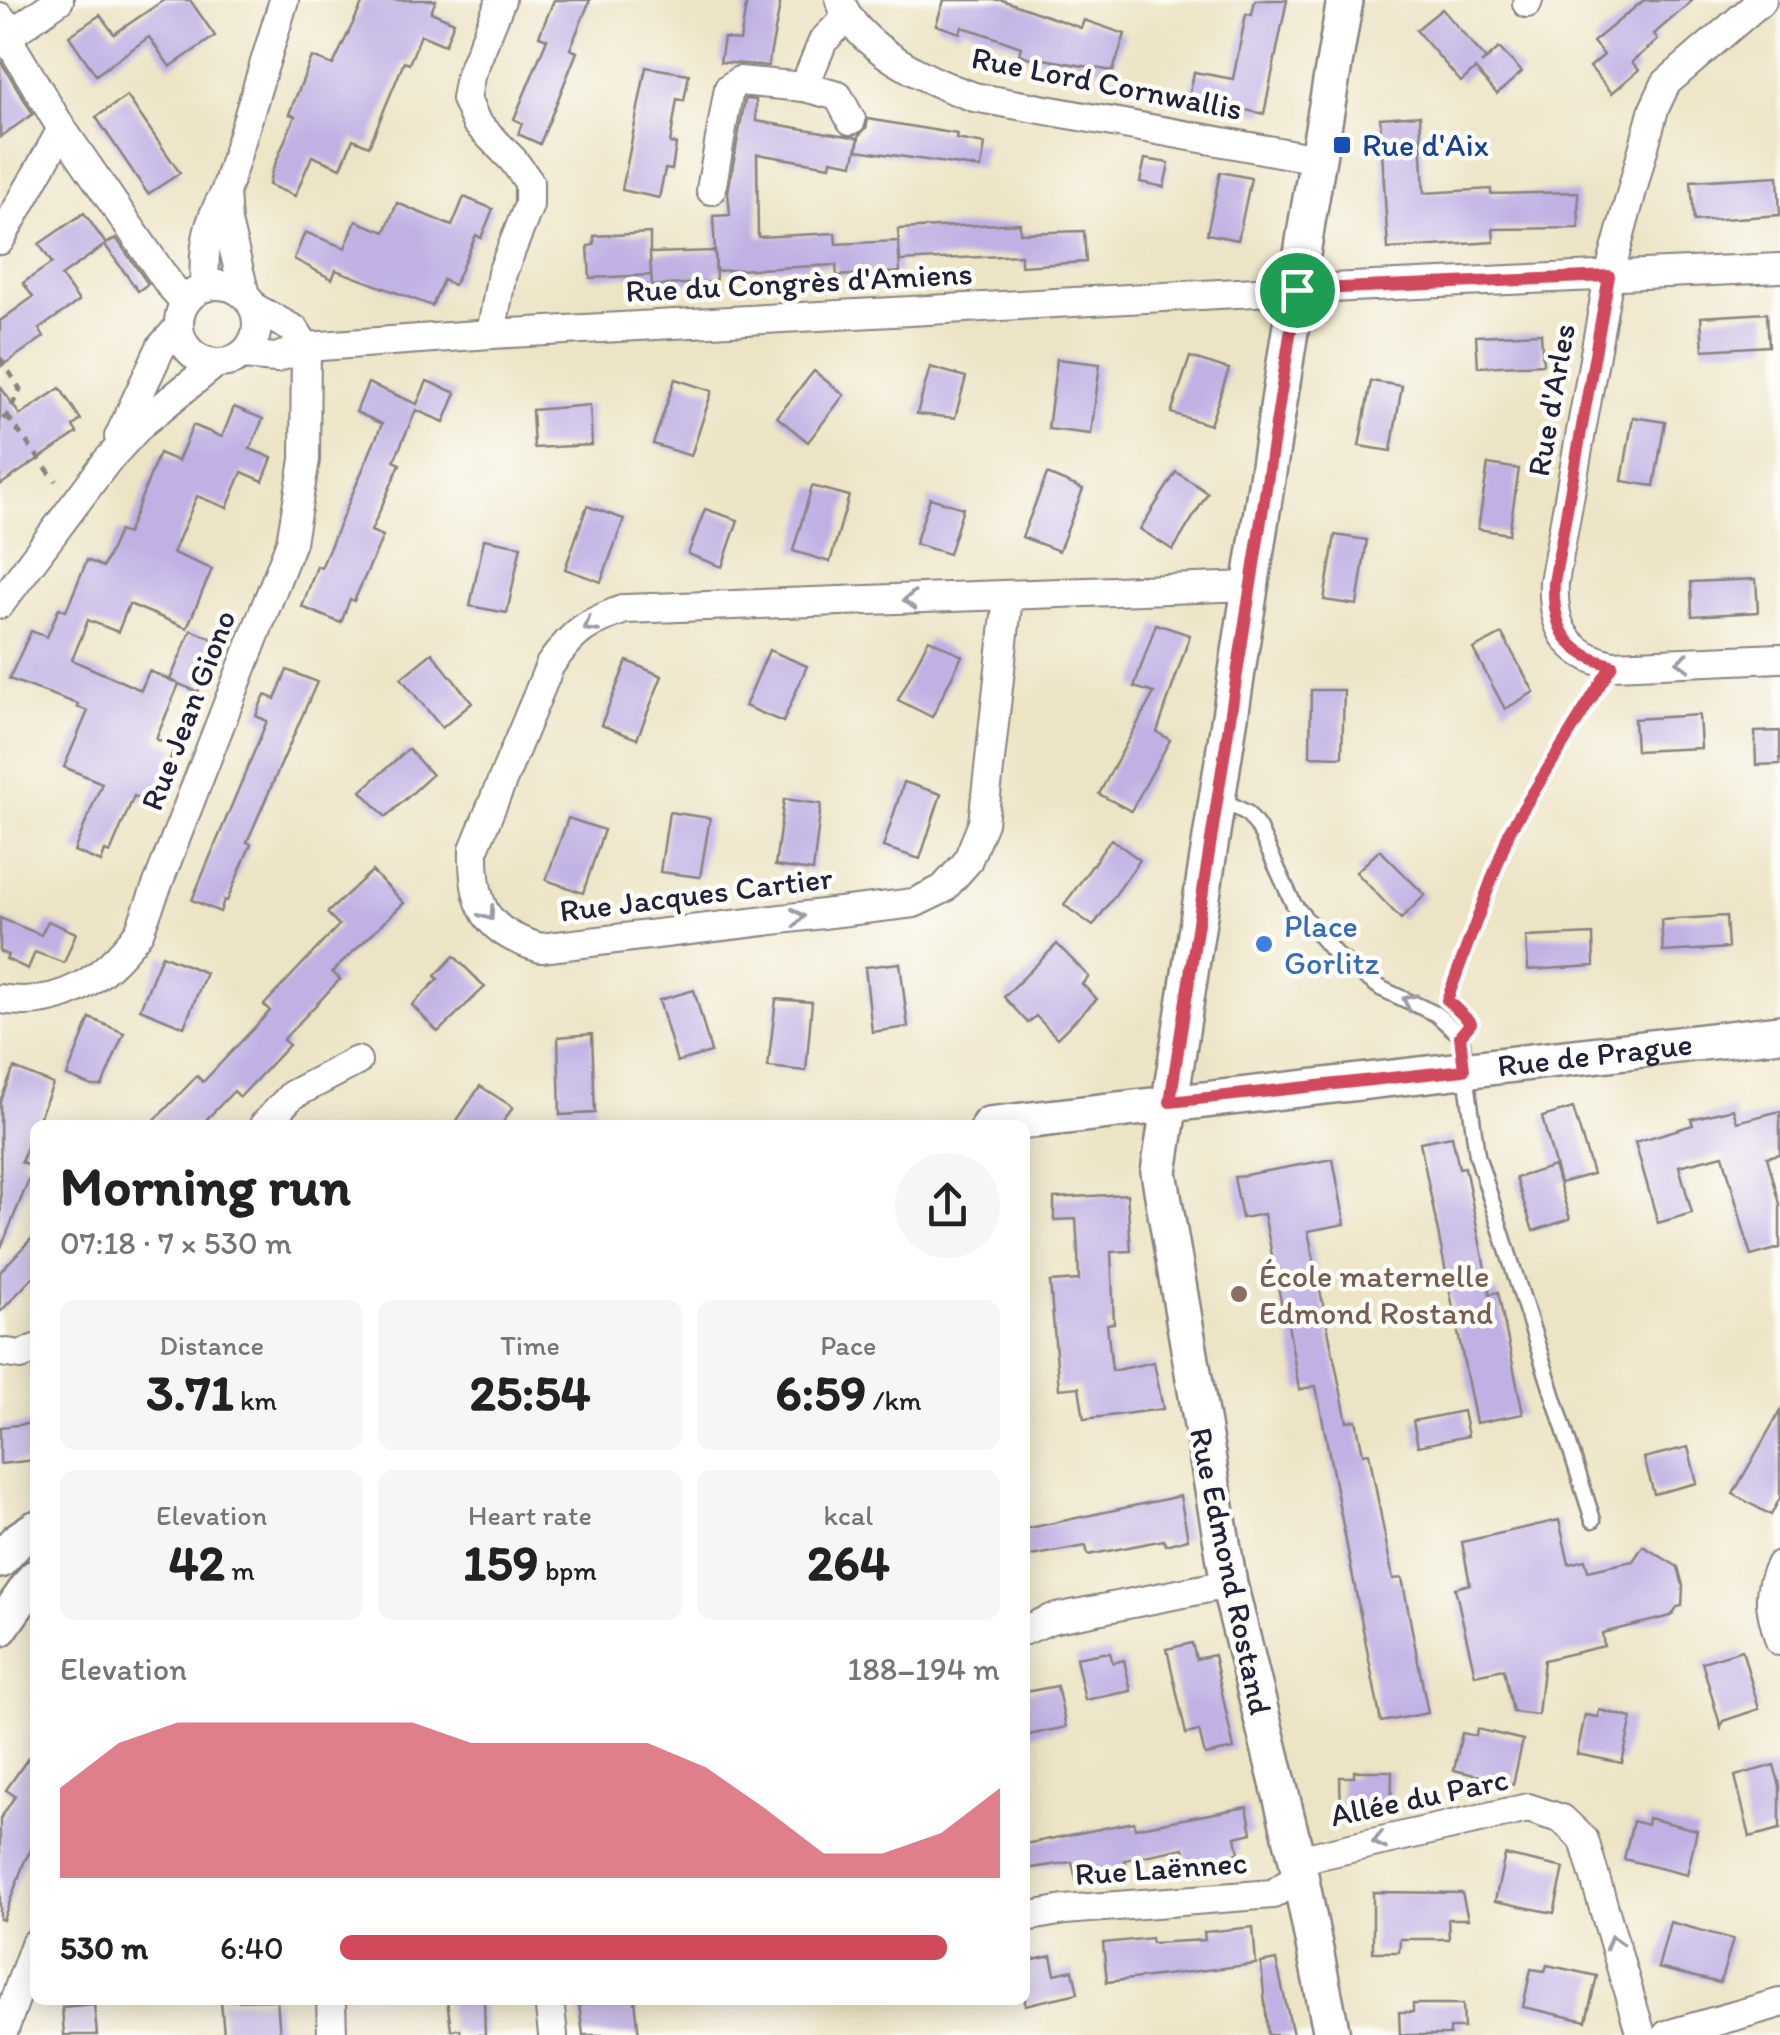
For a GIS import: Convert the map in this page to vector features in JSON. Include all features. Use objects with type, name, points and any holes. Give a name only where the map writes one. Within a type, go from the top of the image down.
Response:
[{"type":"street","points":[[60,0],[6,25],[12,46],[62,129],[168,284],[189,305]]},
{"type":"street","points":[[229,359],[198,358],[184,344],[189,305],[210,217],[225,192],[284,0]]},
{"type":"street","points":[[491,334],[502,273],[529,205],[529,182],[476,122],[466,99],[470,76],[501,0]]},
{"type":"street","name":"Rue Edmond Rostand","points":[[1332,2035],[1229,1584],[1159,1172],[1345,0]]},
{"type":"street","name":"Rue d'Arles","points":[[1612,665],[1592,660],[1572,646],[1558,628],[1552,610],[1609,276],[1654,109],[1666,83],[1762,0]]},
{"type":"street","name":"Rue Lord Cornwallis","points":[[804,88],[823,41],[843,9],[907,69],[974,97],[1317,158]]},
{"type":"street","points":[[712,190],[729,88],[740,80],[838,96],[850,120]]},
{"type":"street","points":[[0,240],[62,129]]},
{"type":"street","points":[[0,604],[108,461],[141,424],[229,359],[256,333],[226,222],[225,192]]},
{"type":"street","points":[[1297,290],[1780,268]]},
{"type":"street","points":[[108,461],[161,347],[189,305],[233,288],[295,330],[306,348]]},
{"type":"street","name":"Rue du Congrès d'Amiens","points":[[229,359],[276,358],[306,348],[491,334],[1297,290]]},
{"type":"street","name":"Rue Jean Giono","points":[[0,999],[48,999],[85,986],[116,964],[139,932],[291,542],[305,460],[306,348]]},
{"type":"street","name":"Rue Jacques Cartier","points":[[1008,596],[983,824],[967,862],[943,888],[914,904],[541,948],[516,941],[482,912],[473,882],[474,849],[550,666],[567,642],[592,621],[625,609],[1250,586]]},
{"type":"street","points":[[1612,665],[1780,658]]},
{"type":"street","name":"Rue de Prague","points":[[1028,1120],[1780,1033]]},
{"type":"street","points":[[269,1120],[292,1095],[357,1060]]},
{"type":"street","points":[[0,1352],[21,1355],[30,1351]]},
{"type":"street","points":[[0,1560],[30,1532]]},
{"type":"street","points":[[1780,1566],[1771,1581],[1769,1604],[1780,1641]]},
{"type":"street","points":[[0,1628],[20,1582]]},
{"type":"street","points":[[1030,1628],[1051,1619],[1229,1584]]},
{"type":"street","name":"Allée du Parc","points":[[1297,1869],[1528,1808],[1562,1820],[1584,1840],[1641,2035]]},
{"type":"street","name":"Rue Laënnec","points":[[1030,1915],[1272,1894],[1297,1869]]},
{"type":"street","points":[[2,2035],[30,1958]]},
{"type":"street","points":[[1667,2035],[1780,2003]]},
{"type":"street","points":[[330,2005],[332,2035]]},
{"type":"street","points":[[550,2005],[553,2035]]},
{"type":"lane","points":[[1217,798],[1247,813],[1258,827],[1294,905],[1337,956],[1382,989],[1436,1014],[1460,1036],[1477,1155],[1592,1520]]},
{"type":"path","points":[[0,358],[20,390],[7,416],[0,421]]},
{"type":"path","points":[[7,416],[76,508]]},
{"type":"path","points":[[1447,1000],[1510,830],[1612,665]]},
{"type":"building","points":[[164,0],[190,0],[215,36],[170,67],[149,37],[96,75],[69,36],[100,15],[114,34]]},
{"type":"building","points":[[364,0],[436,0],[431,12],[454,22],[445,45],[421,35],[409,64],[404,62],[369,146],[353,139],[341,168],[312,156],[295,196],[269,185],[295,116],[289,114],[312,57],[333,65]]},
{"type":"building","points":[[554,0],[590,0],[570,49],[577,52],[540,144],[518,134],[522,123],[514,119],[547,39],[539,36]]},
{"type":"building","points":[[747,0],[781,0],[768,66],[720,62],[724,38],[740,41]]},
{"type":"building","points":[[944,0],[1002,0],[1081,28],[1084,20],[1125,34],[1113,71],[1043,59],[1042,62],[1019,54],[1021,47],[979,32],[962,27],[960,33],[936,25]]},
{"type":"building","points":[[1255,0],[1287,0],[1264,114],[1189,98],[1194,72],[1233,79],[1246,14],[1252,15]]},
{"type":"building","points":[[1644,0],[1693,0],[1654,34],[1658,40],[1632,62],[1639,70],[1612,93],[1590,67],[1604,55],[1593,42]]},
{"type":"building","points":[[1442,9],[1486,59],[1481,64],[1499,48],[1522,72],[1497,94],[1475,69],[1461,82],[1416,30]]},
{"type":"building","points":[[0,60],[33,114],[0,137]]},
{"type":"building","points":[[646,67],[689,74],[684,101],[677,99],[670,143],[676,144],[672,170],[665,169],[659,198],[622,190]]},
{"type":"building","points":[[127,96],[180,173],[148,194],[96,117]]},
{"type":"building","points":[[745,99],[756,100],[756,121],[859,138],[853,164],[831,160],[830,166],[757,154],[758,237],[835,233],[836,244],[898,241],[900,272],[837,276],[836,265],[716,271],[713,216],[730,215],[728,192]]},
{"type":"building","points":[[1420,115],[1424,193],[1491,189],[1491,194],[1578,192],[1579,228],[1493,229],[1494,242],[1388,249],[1380,118]]},
{"type":"building","points":[[868,119],[957,134],[956,139],[985,144],[981,168],[857,150],[859,135]]},
{"type":"building","points":[[1145,159],[1169,163],[1164,187],[1140,182]]},
{"type":"building","points":[[1220,172],[1251,178],[1238,240],[1207,234]]},
{"type":"building","points":[[1778,176],[1780,215],[1694,221],[1691,181]]},
{"type":"building","points":[[464,197],[493,209],[481,238],[476,235],[454,285],[443,280],[432,306],[336,270],[332,279],[294,259],[305,232],[345,248],[356,221],[385,232],[397,203],[452,226]]},
{"type":"building","points":[[84,213],[106,244],[116,238],[148,284],[138,291],[105,245],[61,276],[79,301],[39,329],[44,337],[0,367],[0,321],[33,297],[23,283],[52,263],[39,244]]},
{"type":"building","points":[[1020,223],[1020,233],[1084,231],[1086,262],[1021,266],[1021,255],[900,261],[898,229]]},
{"type":"building","points":[[650,233],[650,253],[715,251],[716,282],[652,286],[650,254],[651,275],[590,278],[588,246],[594,245],[594,236]]},
{"type":"building","points":[[1767,313],[1769,346],[1703,350],[1701,317]]},
{"type":"building","points":[[1541,333],[1543,364],[1478,367],[1476,336]]},
{"type":"building","points":[[1190,357],[1229,369],[1210,425],[1171,413]]},
{"type":"building","points":[[1057,359],[1100,364],[1091,434],[1048,429]]},
{"type":"building","points":[[930,367],[966,377],[955,418],[917,414]]},
{"type":"building","points":[[814,371],[844,395],[808,442],[777,417]]},
{"type":"building","points":[[675,379],[712,391],[691,456],[653,444]]},
{"type":"building","points":[[427,381],[456,393],[444,422],[416,410],[394,461],[400,464],[371,531],[383,536],[354,601],[350,599],[341,623],[302,607],[382,424],[356,412],[368,383],[417,404]]},
{"type":"building","points":[[1371,381],[1402,386],[1391,451],[1359,446]]},
{"type":"building","points":[[0,386],[20,415],[60,388],[81,420],[73,426],[77,433],[0,485]]},
{"type":"building","points":[[590,405],[592,445],[534,448],[532,410]]},
{"type":"building","points":[[234,407],[263,419],[250,449],[272,458],[263,481],[242,472],[227,508],[197,496],[173,553],[212,569],[187,628],[129,604],[118,632],[88,620],[72,660],[141,690],[149,671],[170,680],[191,630],[221,642],[198,692],[179,684],[156,739],[175,747],[152,804],[134,796],[110,853],[105,851],[101,862],[74,851],[102,783],[64,767],[88,711],[9,679],[31,631],[47,637],[59,608],[66,611],[87,560],[103,567],[119,531],[127,534],[159,453],[178,461],[193,425],[222,437]]},
{"type":"building","points":[[1633,417],[1665,422],[1654,486],[1622,481]]},
{"type":"building","points":[[1488,464],[1519,469],[1509,534],[1478,529]]},
{"type":"building","points":[[1176,472],[1208,493],[1173,550],[1140,529]]},
{"type":"building","points":[[1047,474],[1083,489],[1059,551],[1022,537]]},
{"type":"building","points":[[812,486],[849,496],[830,562],[793,551]]},
{"type":"building","points":[[930,498],[963,508],[949,554],[915,544]]},
{"type":"building","points":[[587,506],[624,519],[601,582],[565,569]]},
{"type":"building","points":[[705,509],[738,520],[722,567],[688,554]]},
{"type":"building","points":[[1335,535],[1367,540],[1357,605],[1324,600]]},
{"type":"building","points":[[484,539],[521,546],[507,613],[470,606]]},
{"type":"building","points":[[1756,579],[1758,612],[1692,616],[1691,582]]},
{"type":"building","points":[[1156,624],[1190,635],[1157,732],[1170,740],[1131,811],[1099,794],[1154,693],[1134,687]]},
{"type":"building","points":[[1502,634],[1534,692],[1505,709],[1473,649]]},
{"type":"building","points":[[929,639],[962,656],[932,717],[898,700]]},
{"type":"building","points":[[769,650],[807,666],[783,722],[745,706]]},
{"type":"building","points":[[432,653],[472,703],[442,728],[401,678]]},
{"type":"building","points":[[627,661],[662,676],[637,739],[601,725]]},
{"type":"building","points":[[287,670],[317,682],[220,912],[192,900],[267,721],[256,716],[261,703],[265,695],[275,699]]},
{"type":"building","points":[[1311,690],[1344,690],[1342,757],[1310,756]]},
{"type":"building","points":[[1699,715],[1701,748],[1636,751],[1634,719]]},
{"type":"building","points":[[1780,731],[1780,764],[1756,765],[1755,732]]},
{"type":"building","points":[[408,749],[432,775],[386,817],[361,791]]},
{"type":"building","points":[[904,782],[941,794],[920,859],[883,847]]},
{"type":"building","points":[[784,799],[821,804],[813,871],[775,866]]},
{"type":"building","points":[[669,812],[710,818],[700,877],[660,872]]},
{"type":"building","points":[[568,818],[604,830],[583,893],[546,880]]},
{"type":"building","points":[[1111,839],[1140,860],[1093,926],[1064,905]]},
{"type":"building","points":[[1380,850],[1425,895],[1401,919],[1356,872]]},
{"type":"building","points":[[372,871],[404,903],[332,972],[340,979],[283,1040],[289,1045],[240,1097],[234,1091],[206,1120],[155,1120],[197,1076],[203,1082],[270,1011],[264,1005],[339,925],[327,913]]},
{"type":"building","points":[[1726,916],[1728,948],[1663,952],[1661,920]]},
{"type":"building","points":[[0,918],[41,935],[48,921],[76,933],[64,963],[35,952],[28,969],[6,959],[8,955],[0,952]]},
{"type":"building","points":[[1593,934],[1594,966],[1528,970],[1526,937]]},
{"type":"building","points":[[1057,944],[1089,977],[1082,984],[1097,999],[1057,1038],[1036,1016],[1028,1023],[1004,997]]},
{"type":"building","points":[[162,955],[206,973],[184,1027],[140,1009]]},
{"type":"building","points":[[454,956],[485,987],[438,1032],[412,1005]]},
{"type":"building","points":[[900,963],[908,1027],[872,1032],[865,967]]},
{"type":"building","points":[[694,990],[711,1052],[677,1062],[659,1000]]},
{"type":"building","points":[[776,999],[812,1002],[806,1071],[768,1067]]},
{"type":"building","points":[[90,1018],[124,1033],[102,1086],[67,1076]]},
{"type":"building","points":[[592,1034],[595,1113],[560,1115],[558,1037]]},
{"type":"building","points":[[14,1068],[53,1084],[38,1120],[30,1120],[30,1140],[21,1162],[30,1165],[30,1177],[1,1248],[0,1101]]},
{"type":"building","points":[[480,1086],[513,1107],[504,1120],[457,1120]]},
{"type":"building","points":[[1573,1108],[1593,1174],[1560,1183],[1542,1117]]},
{"type":"building","points":[[1733,1109],[1737,1122],[1780,1111],[1780,1154],[1767,1157],[1780,1204],[1780,1248],[1751,1256],[1723,1155],[1679,1166],[1692,1213],[1658,1223],[1635,1142],[1693,1125],[1691,1119]]},
{"type":"building","points":[[1452,1136],[1459,1168],[1465,1167],[1490,1294],[1498,1292],[1523,1414],[1476,1423],[1420,1142]]},
{"type":"building","points":[[1333,1159],[1345,1224],[1308,1231],[1347,1422],[1356,1420],[1363,1454],[1369,1453],[1393,1579],[1402,1578],[1428,1713],[1381,1722],[1316,1386],[1299,1390],[1264,1214],[1242,1218],[1234,1177]]},
{"type":"building","points":[[1554,1166],[1570,1219],[1533,1231],[1516,1178]]},
{"type":"building","points":[[1127,1194],[1131,1251],[1111,1252],[1114,1323],[1107,1324],[1112,1371],[1154,1362],[1163,1409],[1084,1419],[1079,1387],[1059,1389],[1050,1282],[1079,1280],[1076,1219],[1054,1220],[1054,1198]]},
{"type":"building","points":[[30,1240],[30,1280],[0,1312],[0,1272]]},
{"type":"building","points":[[1463,1411],[1468,1436],[1418,1446],[1413,1421]]},
{"type":"building","points":[[1780,1411],[1780,1498],[1771,1515],[1733,1494]]},
{"type":"building","points":[[30,1424],[30,1461],[0,1464],[0,1427]]},
{"type":"building","points":[[1688,1447],[1697,1483],[1654,1494],[1644,1458]]},
{"type":"building","points":[[1180,1496],[1188,1539],[1088,1555],[1086,1546],[1030,1556],[1030,1528]]},
{"type":"building","points":[[1559,1520],[1569,1564],[1585,1560],[1588,1571],[1633,1561],[1643,1546],[1678,1567],[1683,1586],[1682,1606],[1671,1616],[1602,1633],[1604,1646],[1544,1660],[1538,1715],[1513,1712],[1504,1669],[1475,1675],[1455,1588],[1470,1584],[1462,1542]]},
{"type":"building","points":[[1192,1643],[1196,1659],[1214,1655],[1234,1749],[1205,1755],[1199,1731],[1186,1734],[1167,1649]]},
{"type":"building","points":[[1742,1650],[1759,1709],[1723,1721],[1721,1728],[1702,1662]]},
{"type":"building","points":[[1110,1653],[1113,1663],[1124,1660],[1131,1691],[1085,1700],[1076,1658]]},
{"type":"building","points":[[1057,1686],[1066,1727],[1030,1735],[1030,1691]]},
{"type":"building","points":[[1599,1710],[1632,1718],[1622,1763],[1577,1754],[1585,1715],[1598,1717]]},
{"type":"building","points":[[1477,1729],[1523,1740],[1513,1784],[1454,1770],[1462,1733],[1476,1736]]},
{"type":"building","points":[[30,1755],[30,1852],[3,1920],[0,1819],[15,1796],[6,1790]]},
{"type":"building","points":[[1774,1765],[1780,1786],[1780,1829],[1750,1837],[1735,1776]]},
{"type":"building","points":[[1354,1771],[1392,1771],[1391,1813],[1341,1813],[1340,1777],[1354,1777]]},
{"type":"building","points":[[1247,1807],[1252,1833],[1236,1837],[1239,1853],[1188,1864],[1184,1848],[1125,1860],[1127,1869],[1076,1880],[1072,1862],[1030,1868],[1030,1843],[1134,1822],[1135,1828]]},
{"type":"building","points":[[1648,1818],[1697,1830],[1687,1875],[1624,1859],[1633,1821],[1647,1825]]},
{"type":"building","points":[[1505,1855],[1564,1868],[1554,1913],[1495,1901]]},
{"type":"building","points":[[1373,1892],[1462,1893],[1468,1919],[1448,1919],[1449,1939],[1400,1939],[1399,1952],[1373,1952]]},
{"type":"building","points":[[1670,1922],[1733,1939],[1720,1983],[1658,1968]]},
{"type":"building","points":[[1253,1927],[1256,1964],[1107,1982],[1103,1943],[1151,1938],[1152,1943],[1205,1940],[1204,1932]]},
{"type":"building","points":[[1051,1956],[1055,1974],[1073,1970],[1078,1993],[1030,2004],[1030,1961]]},
{"type":"building","points":[[1276,1960],[1293,2035],[1268,2035],[1261,1963]]},
{"type":"building","points":[[1547,1965],[1597,1976],[1586,2021],[1523,2007],[1531,1969],[1545,1971]]},
{"type":"building","points":[[1413,2004],[1463,2004],[1464,2028],[1450,2028],[1450,2035],[1400,2035],[1399,2012],[1413,2012]]},
{"type":"building","points":[[94,2005],[97,2035],[64,2035],[62,2007]]},
{"type":"building","points":[[221,2005],[277,2005],[280,2035],[224,2035]]},
{"type":"building","points":[[448,2005],[484,2005],[485,2035],[461,2035],[460,2029],[451,2030]]},
{"type":"building","points":[[579,2005],[636,2005],[639,2035],[583,2035]]},
{"type":"place","name":"Rue d'Aix","points":[[1342,145]]},
{"type":"place","name":"Place Gorlitz","points":[[1264,944]]},
{"type":"place","name":"École maternelle Edmond Rostand","points":[[1239,1294]]},
{"type":"route","points":[[1609,276],[1552,610],[1558,628],[1572,646],[1592,660],[1612,665],[1510,830],[1447,1000],[1471,1023],[1460,1036],[1464,1070],[1170,1102],[1250,586],[1297,290],[1609,276]]}]
